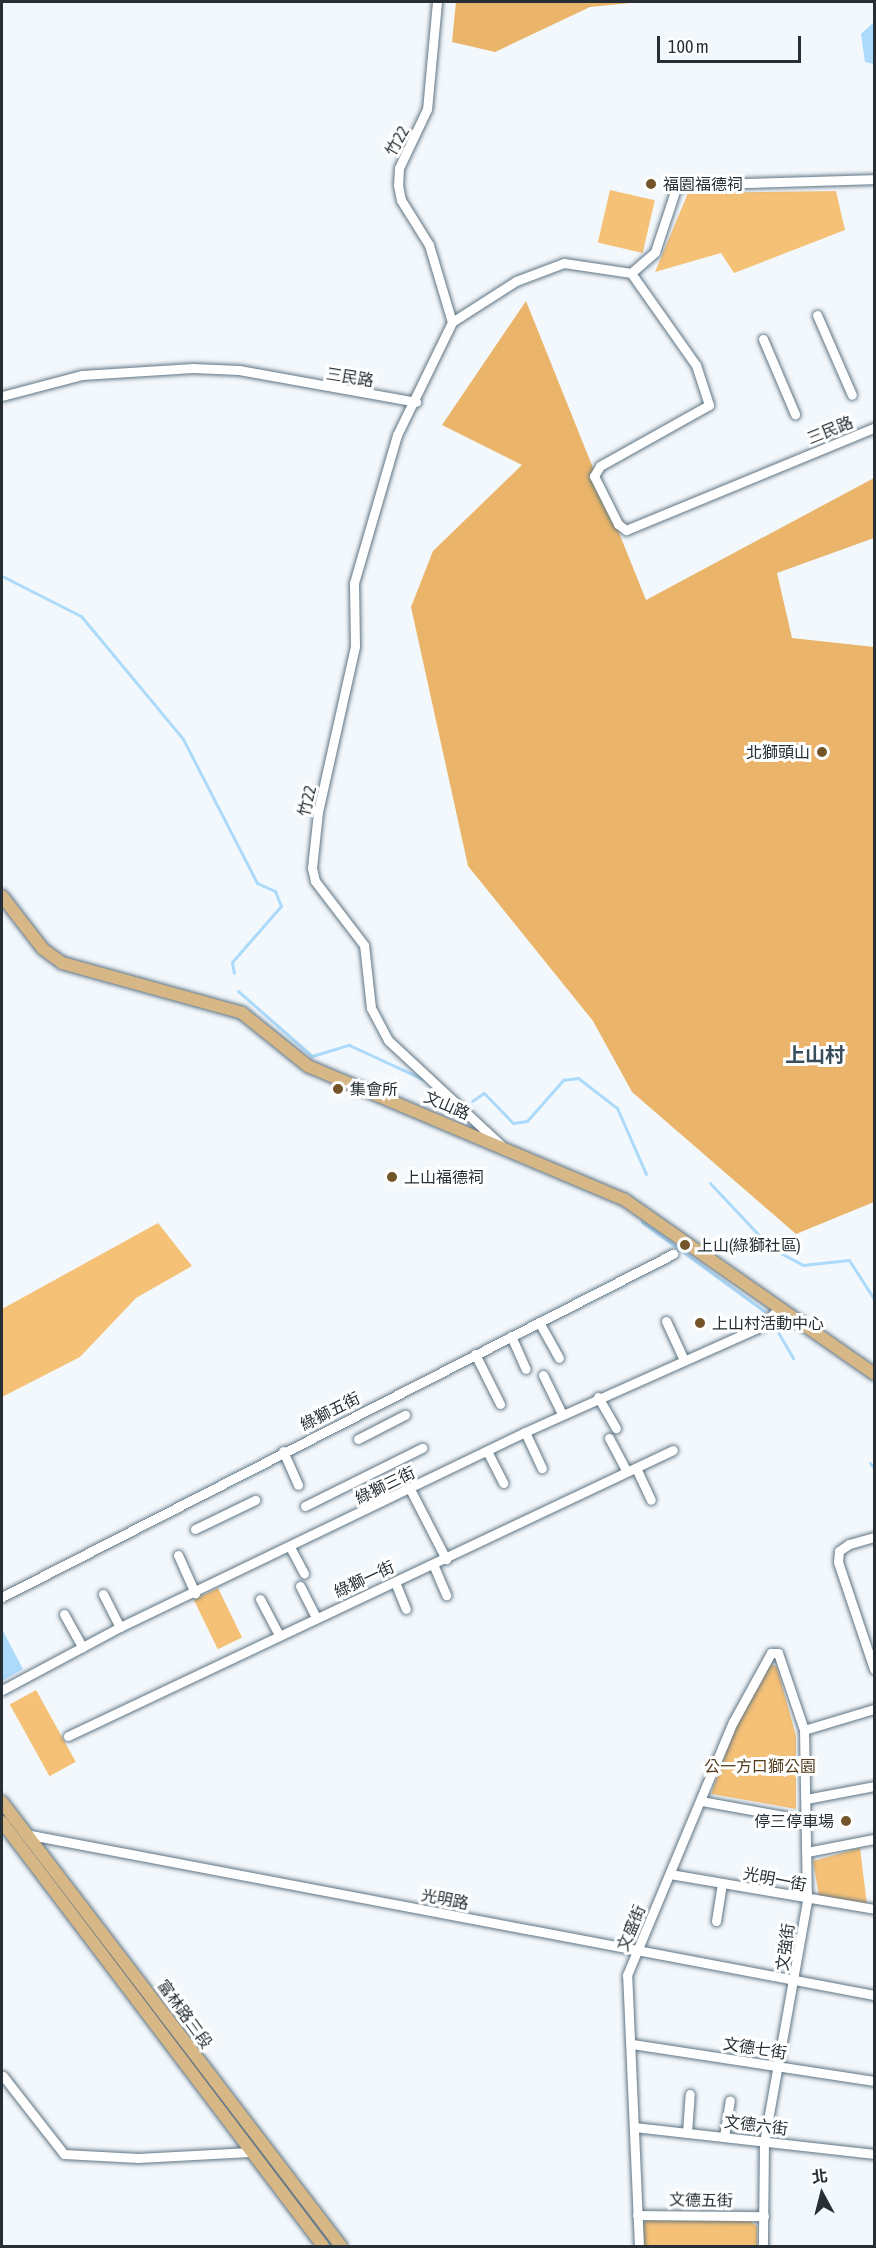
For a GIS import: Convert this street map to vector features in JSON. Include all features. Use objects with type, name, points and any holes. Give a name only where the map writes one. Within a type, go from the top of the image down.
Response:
[{"type":"main road","name":"文山路","points":[[2,896],[43,949],[62,963],[242,1013],[308,1066],[624,1200],[874,1374]]},
{"type":"main road","name":"富林路三段","points":[[2,1802],[32,1834],[341,2247]]},
{"type":"main road","name":"富林路三段","points":[[2,1822],[6,1832],[323,2247]]},
{"type":"street","name":"竹22","points":[[437,2],[427,109],[399,168],[398,185],[401,200],[429,245],[452,322],[416,402],[397,435],[354,583],[355,646],[318,812],[312,868],[315,881],[364,945],[371,1008],[388,1040],[505,1149]]},
{"type":"street","points":[[452,322],[516,281],[564,263],[631,273],[655,252],[677,185],[874,179]]},
{"type":"street","name":"三民路","points":[[631,273],[696,365],[709,405],[600,466],[594,476],[618,524],[626,530],[874,428]]},
{"type":"street","points":[[817,315],[852,395]]},
{"type":"street","points":[[763,339],[795,414]]},
{"type":"street","name":"三民路","points":[[2,396],[82,375],[193,368],[239,370],[416,402]]},
{"type":"street","name":"綠獅五街","points":[[2,1597],[283,1451],[673,1254]]},
{"type":"street","name":"綠獅三街","points":[[2,1690],[120,1627],[195,1593],[562,1414],[760,1327],[780,1308]]},
{"type":"street","points":[[666,1321],[684,1360]]},
{"type":"street","points":[[539,1322],[559,1358]]},
{"type":"street","points":[[511,1336],[526,1369]]},
{"type":"street","points":[[475,1354],[500,1404]]},
{"type":"street","points":[[543,1375],[562,1414]]},
{"type":"street","points":[[598,1397],[616,1428]]},
{"type":"street","points":[[358,1439],[405,1415]]},
{"type":"street","points":[[525,1432],[542,1468]]},
{"type":"street","points":[[609,1438],[651,1500]]},
{"type":"street","points":[[305,1506],[422,1448]]},
{"type":"street","name":"綠獅一街","points":[[68,1736],[673,1450]]},
{"type":"street","points":[[283,1451],[298,1485]]},
{"type":"street","points":[[487,1451],[503,1483]]},
{"type":"street","points":[[410,1489],[446,1559]]},
{"type":"street","points":[[195,1529],[255,1500]]},
{"type":"street","points":[[874,1537],[849,1544],[839,1551],[838,1562],[874,1669]]},
{"type":"street","points":[[290,1547],[304,1573]]},
{"type":"street","points":[[178,1555],[195,1593]]},
{"type":"street","points":[[433,1564],[446,1595]]},
{"type":"street","points":[[395,1582],[406,1609]]},
{"type":"street","points":[[300,1586],[316,1618]]},
{"type":"street","points":[[103,1594],[120,1627]]},
{"type":"street","points":[[260,1599],[279,1635]]},
{"type":"street","points":[[64,1614],[82,1647]]},
{"type":"street","name":"文強街","points":[[763,2247],[764,2142],[796,1980],[807,1901],[804,1730],[778,1653]]},
{"type":"street","name":"文盛街","points":[[639,2247],[632,2044],[627,1976],[738,1712],[765,1661],[778,1653]]},
{"type":"street","points":[[804,1730],[874,1709]]},
{"type":"street","points":[[806,1798],[874,1786]]},
{"type":"street","points":[[701,1801],[806,1820]]},
{"type":"street","name":"光明路","points":[[6,1832],[32,1834],[637,1952],[874,1995]]},
{"type":"street","points":[[807,1852],[874,1839]]},
{"type":"street","name":"光明一街","points":[[670,1874],[807,1901],[874,1909]]},
{"type":"street","points":[[716,1921],[722,1885]]},
{"type":"street","name":"文德七街","points":[[632,2044],[874,2081]]},
{"type":"street","points":[[3,2076],[64,2154],[138,2158],[249,2152]]},
{"type":"street","points":[[687,2133],[690,2094]]},
{"type":"street","points":[[724,2137],[730,2100]]},
{"type":"street","name":"文德六街","points":[[634,2127],[874,2154]]},
{"type":"street","name":"文德五街","points":[[637,2215],[764,2216]]},
{"type":"green space","points":[[610,190],[655,200],[643,253],[598,243]]},
{"type":"green space","points":[[836,191],[845,230],[734,273],[721,253],[655,272],[688,193]]},
{"type":"green space","points":[[158,1223],[192,1266],[136,1298],[80,1357],[2,1397],[2,1309]]},
{"type":"green space","points":[[218,1588],[242,1637],[218,1649],[194,1600]]},
{"type":"green space","name":"公一方口獅公園","points":[[771,1664],[777,1667],[796,1736],[796,1809],[711,1794],[735,1728]]},
{"type":"green space","points":[[36,1690],[76,1762],[50,1776],[10,1705]]},
{"type":"green space","points":[[860,1848],[867,1905],[819,1896],[813,1861]]},
{"type":"green space","points":[[648,2218],[749,2220],[757,2226],[757,2246],[642,2246],[641,2227]]},
{"type":"shaded area","points":[[456,2],[640,2],[590,7],[495,52],[452,42]]},
{"type":"shaded area","points":[[526,301],[646,600],[874,478],[874,538],[777,573],[792,638],[874,647],[874,1202],[796,1234],[632,1092],[593,1021],[468,866],[411,607],[433,551],[522,465],[442,425]]},
{"type":"water","points":[[874,22],[874,64],[865,62],[861,34]]},
{"type":"water","points":[[2,1629],[23,1669],[2,1681]]},
{"type":"waterway","points":[[2,576],[81,616],[183,739],[257,883],[275,891],[281,906],[232,962],[234,973]]},
{"type":"waterway","points":[[238,991],[312,1056],[349,1045],[423,1079]]},
{"type":"waterway","points":[[472,1101],[484,1093],[513,1123],[527,1121],[563,1080],[578,1078],[617,1108],[646,1174]]},
{"type":"waterway","points":[[710,1183],[771,1248],[803,1265],[849,1260],[874,1299]]},
{"type":"waterway","points":[[642,1222],[764,1311]]},
{"type":"waterway","points":[[772,1322],[793,1358]]},
{"type":"waterway","points":[[870,1463],[874,1468]]},
{"type":"place","name":"福園福德祠","points":[[651,184]]},
{"type":"place","name":"北獅頭山","points":[[822,752]]},
{"type":"place","name":"集會所","points":[[338,1089]]},
{"type":"place","name":"上山福德祠","points":[[392,1177]]},
{"type":"place","name":"上山(綠獅社區)","points":[[685,1245]]},
{"type":"place","name":"上山村活動中心","points":[[700,1323]]},
{"type":"place","name":"停三停車場","points":[[846,1821]]},
{"type":"district","name":"上山村","points":[[815,1054]]}]
